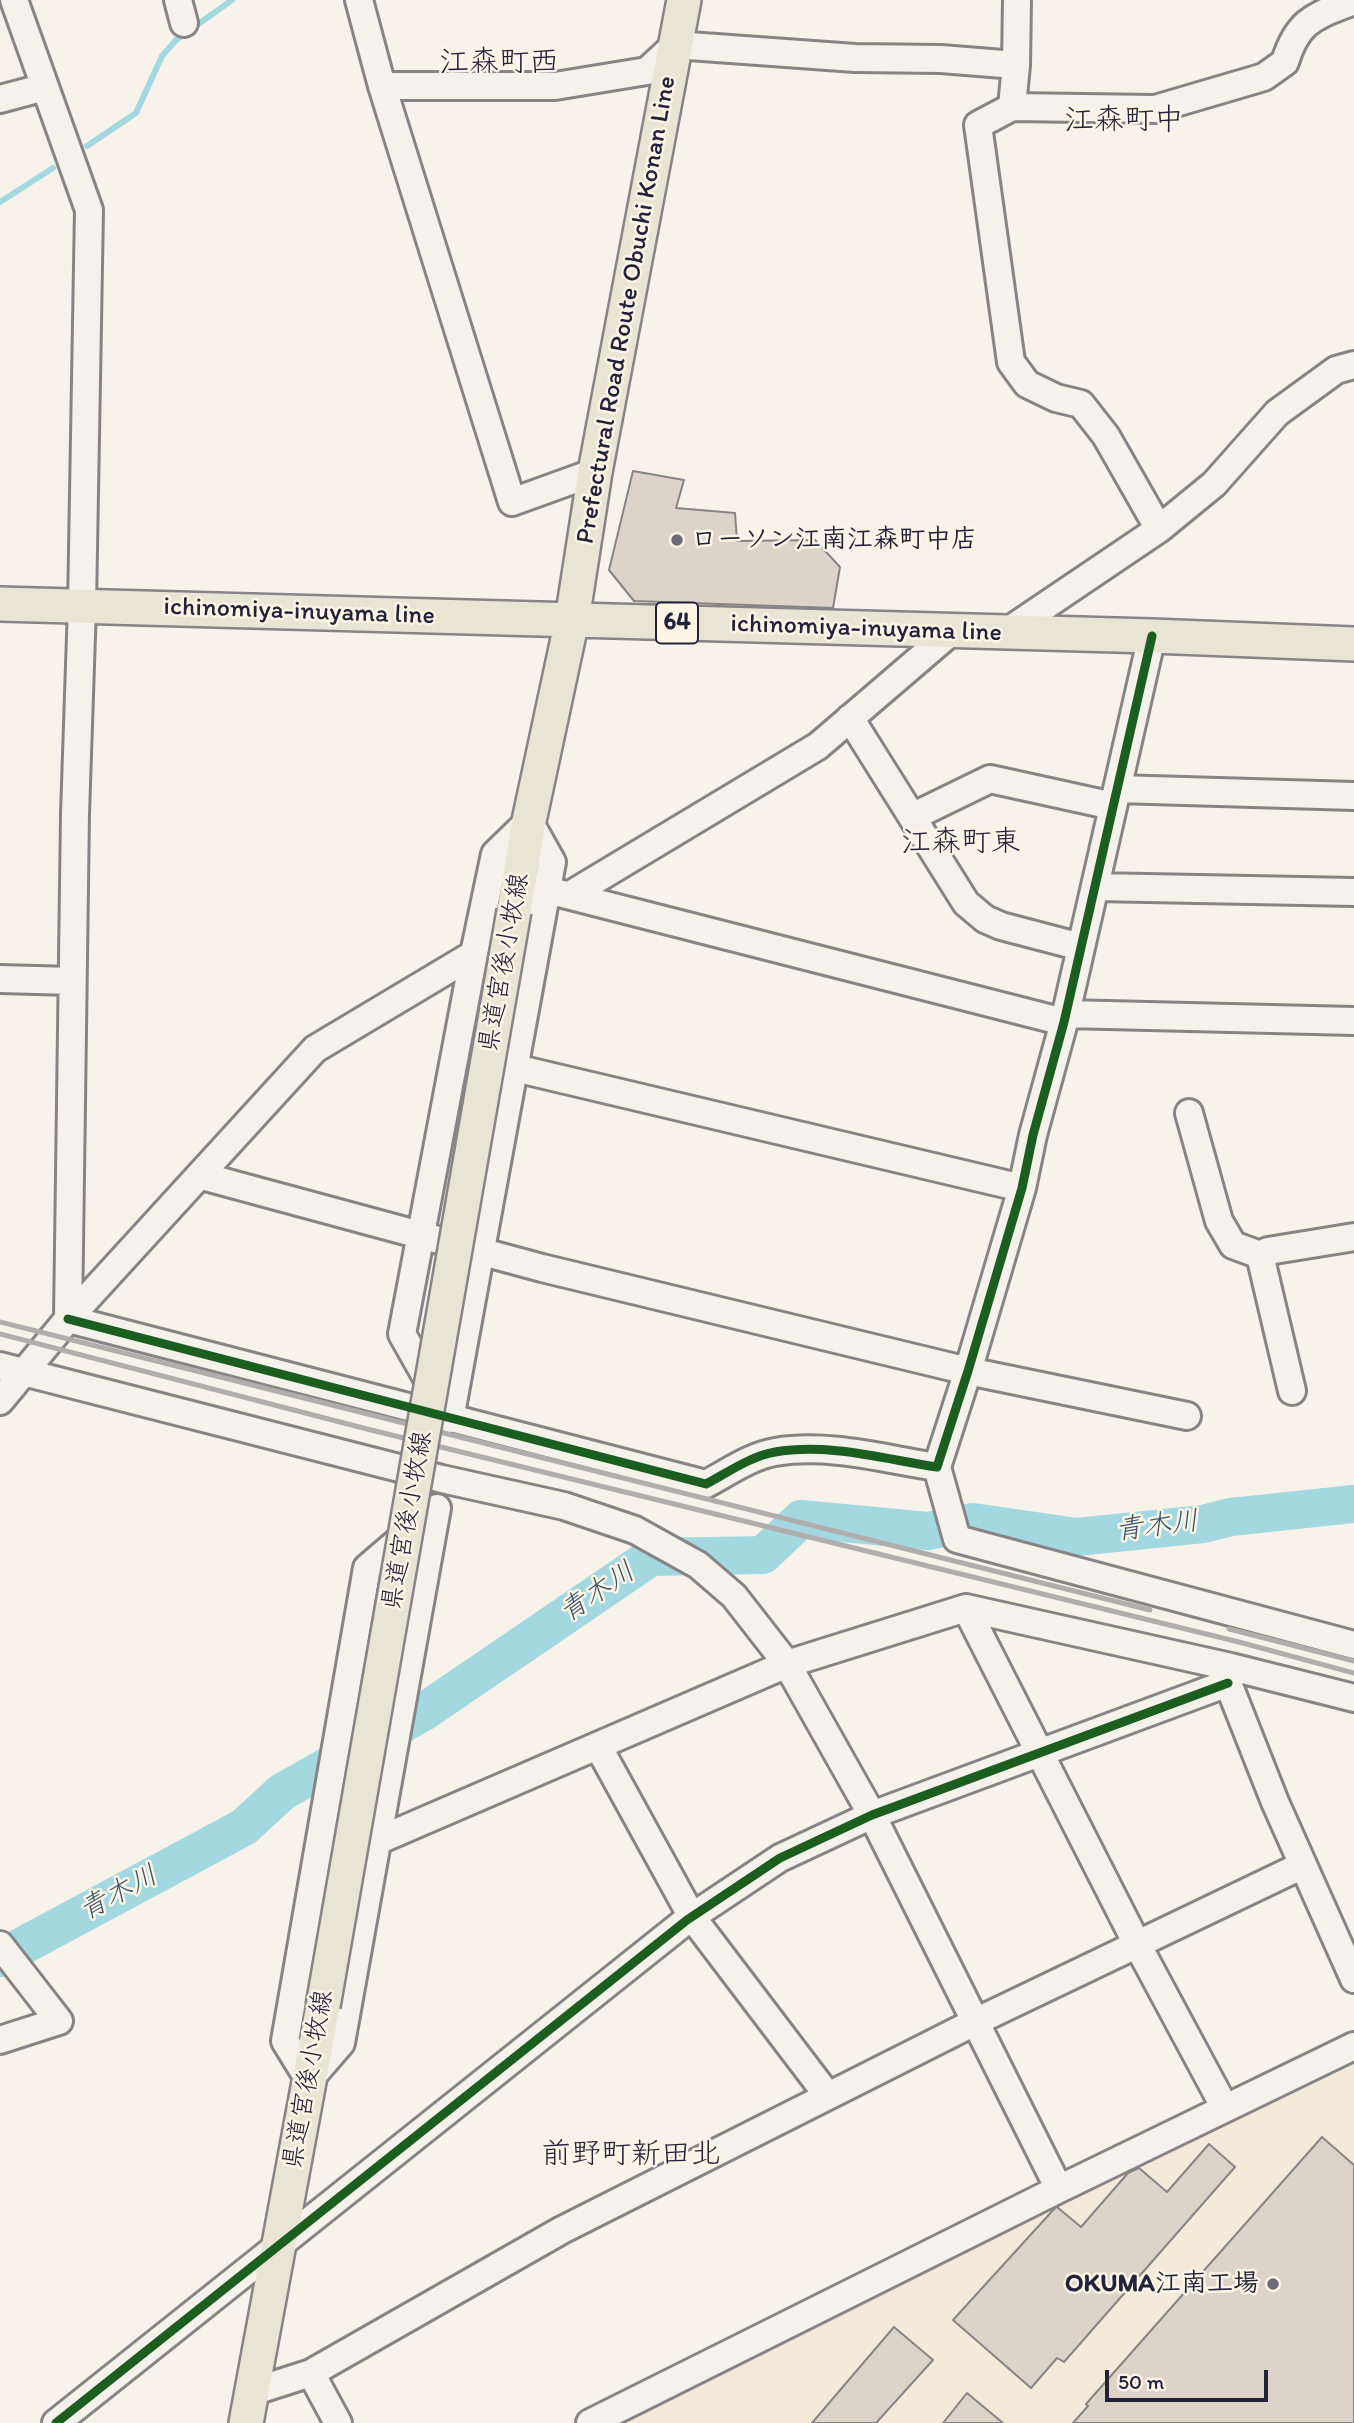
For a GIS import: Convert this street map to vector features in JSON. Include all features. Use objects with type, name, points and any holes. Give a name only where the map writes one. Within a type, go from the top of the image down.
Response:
[{"type":"main road","name":"Prefectural Road Route Obuchi Konan Line","points":[[572,620],[594,472],[684,0]]},
{"type":"main road","name":"ichinomiya-inuyama line","points":[[0,604],[1354,644]]},
{"type":"main road","name":"県道宮後小牧線","points":[[249,2408],[323,2006],[529,821],[572,620]]},
{"type":"street","points":[[14,0],[89,210],[82,606],[75,814],[68,1320]]},
{"type":"street","points":[[359,0],[382,86],[512,502],[594,472]]},
{"type":"street","points":[[1012,107],[1017,0]]},
{"type":"street","points":[[1159,529],[1106,436],[1081,404],[1056,398],[1027,384],[1011,362],[978,125],[1012,107],[1155,109],[1264,77],[1285,62],[1291,41],[1310,19],[1354,1]]},
{"type":"street","points":[[382,86],[555,86],[647,71],[675,45],[855,58],[941,59],[1016,65]]},
{"type":"street","points":[[0,99],[45,87]]},
{"type":"street","points":[[1005,633],[1159,529],[1214,484],[1277,413],[1336,370],[1354,365]]},
{"type":"street","points":[[559,893],[818,746],[951,632]]},
{"type":"street","points":[[1152,636],[1065,1018],[1033,1135],[1022,1188],[937,1467],[954,1529],[1354,1645]]},
{"type":"street","points":[[850,718],[966,903],[985,919],[1001,926],[1081,947]]},
{"type":"street","points":[[912,817],[990,779],[1115,797],[1354,796]]},
{"type":"street","points":[[529,821],[552,862],[559,893],[515,1068],[450,1419],[402,1334],[495,854],[529,821]]},
{"type":"street","points":[[1095,887],[1354,892]]},
{"type":"street","points":[[559,893],[1065,1018],[1354,1021]]},
{"type":"street","points":[[0,1401],[13,1368],[68,1320],[314,1049],[474,954]]},
{"type":"street","points":[[0,979],[72,981]]},
{"type":"street","points":[[515,1068],[1022,1188]]},
{"type":"street","points":[[1189,1113],[1219,1222],[1233,1245],[1260,1255],[1268,1251],[1354,1237]]},
{"type":"street","points":[[202,1175],[483,1252],[968,1371],[1187,1416]]},
{"type":"street","points":[[1260,1255],[1292,1391]]},
{"type":"street","points":[[68,1320],[706,1484],[774,1452],[861,1452],[937,1467]]},
{"type":"street","points":[[13,1368],[442,1479],[564,1506],[635,1530],[698,1565],[734,1596],[787,1664],[872,1815],[1059,2189]]},
{"type":"street","points":[[437,1508],[367,1568],[285,2041],[309,2080],[341,2043],[395,1744],[402,1700],[437,1508],[442,1479]]},
{"type":"street","points":[[377,1841],[787,1664],[966,1608],[1230,1675],[1354,1698]]},
{"type":"street","points":[[966,1608],[1225,2108]]},
{"type":"street","points":[[56,2423],[692,1917],[780,1858],[872,1815],[1040,1753],[1230,1675]]},
{"type":"street","points":[[1230,1675],[1275,1801],[1303,1865],[1347,1942],[1354,1979]]},
{"type":"street","points":[[598,1746],[692,1917],[828,2096]]},
{"type":"street","points":[[249,2408],[562,2230],[975,2021],[1303,1865]]},
{"type":"street","points":[[0,1945],[59,2021],[0,2040]]},
{"type":"street","points":[[590,2423],[1059,2189],[1354,2046]]},
{"type":"street","points":[[311,2373],[338,2423]]},
{"type":"shaded area","points":[[1354,2059],[1354,2423],[616,2423]]},
{"type":"building","name":"ローソン江南江森町中店","points":[[633,471],[684,480],[676,508],[735,513],[737,541],[815,540],[840,567],[833,608],[634,601],[609,570]]},
{"type":"building","name":"OKUMA江南工場","points":[[1322,2137],[1354,2165],[1354,2423],[1073,2423],[1088,2406],[1086,2404]]},
{"type":"building","points":[[1209,2144],[1235,2167],[1064,2362],[1057,2358],[1031,2388],[953,2320],[1055,2208],[1081,2227],[1128,2173],[1139,2168],[1167,2192]]},
{"type":"building","points":[[894,2327],[933,2360],[876,2423],[812,2423]]},
{"type":"building","points":[[967,2393],[1003,2423],[943,2423]]},
{"type":"waterway","points":[[87,146],[136,113],[162,56],[176,40],[232,0]]},
{"type":"waterway","points":[[0,202],[53,168]]},
{"type":"waterway","name":"青木川","points":[[0,1958],[244,1827],[282,1792],[422,1713],[651,1557],[763,1555],[801,1519],[928,1531],[973,1522],[1077,1537],[1354,1504]]},
{"type":"railway","points":[[0,1322],[1150,1610]]},
{"type":"railway","points":[[0,1334],[367,1429],[1239,1642],[1354,1673]]},
{"type":"railway","points":[[1229,1629],[1354,1661]]},
{"type":"cycle path","points":[[68,1319],[706,1484],[757,1457],[795,1450],[856,1453],[937,1467],[1022,1188],[1033,1135],[1064,1022],[1152,636]]},
{"type":"cycle path","points":[[56,2423],[687,1920],[780,1858],[872,1815],[1228,1683]]},
{"type":"place","name":"ローソン江南江森町中店","points":[[677,540]]},
{"type":"place","name":"OKUMA江南工場","points":[[1273,2284]]},
{"type":"district","name":"江森町西","points":[[499,63]]},
{"type":"district","name":"江森町中","points":[[1124,121]]},
{"type":"district","name":"江森町東","points":[[961,843]]},
{"type":"district","name":"前野町新田北","points":[[631,2155]]}]
